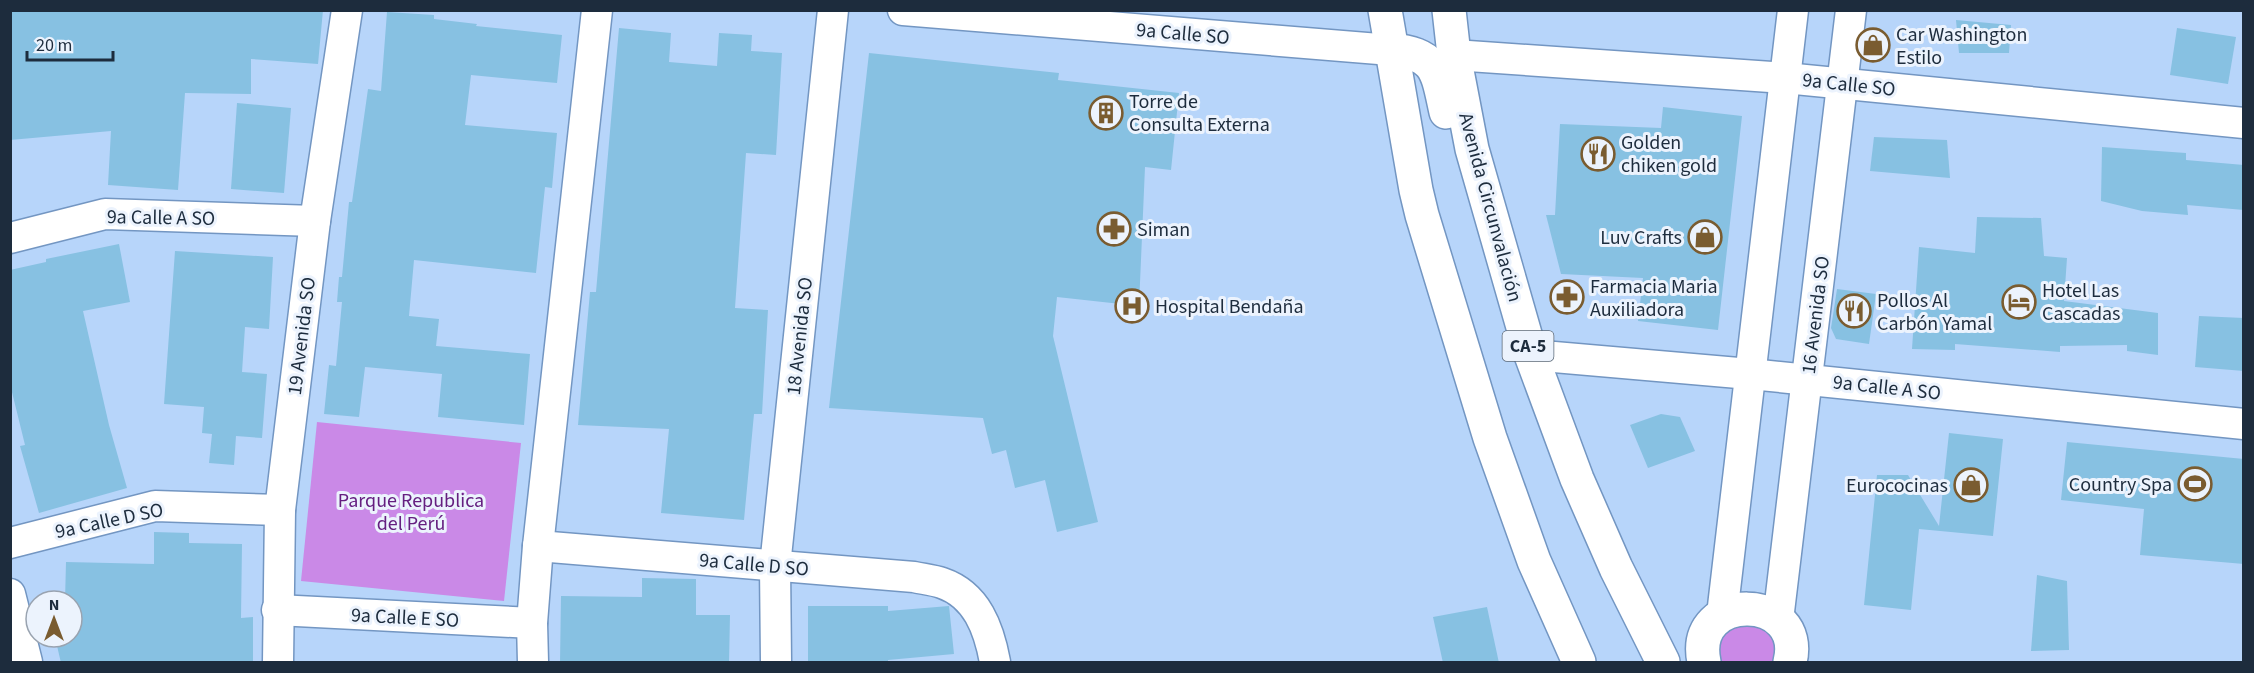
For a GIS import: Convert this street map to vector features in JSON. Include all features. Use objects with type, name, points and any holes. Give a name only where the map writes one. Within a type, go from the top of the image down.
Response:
[{"type":"main road","points":[[1385,10],[1416,190],[1487,427],[1534,561],[1579,663]]},
{"type":"main road","name":"Avenida Circunvalación","points":[[1449,10],[1454,55],[1472,149],[1531,355],[1576,479],[1616,568],[1663,663]]},
{"type":"main road","points":[[1391,50],[1412,52],[1425,58],[1435,69],[1447,119],[1472,149]]},
{"type":"main road","points":[[1704,663],[1702,654],[1704,640],[1711,626],[1722,615],[1736,609],[1751,608],[1765,612],[1778,620],[1786,631],[1791,643],[1790,663]]},
{"type":"street","name":"19 Avenida SO","points":[[278,663],[280,510],[315,221],[347,10]]},
{"type":"street","points":[[533,663],[532,624],[538,546],[597,10]]},
{"type":"street","name":"18 Avenida SO","points":[[776,663],[775,566],[833,10]]},
{"type":"street","name":"9a Calle SO","points":[[903,10],[1391,50]]},
{"type":"street","points":[[1722,615],[1793,10]]},
{"type":"street","name":"16 Avenida SO","points":[[1778,620],[1851,10]]},
{"type":"street","name":"9a Calle SO","points":[[1454,55],[1785,78],[2244,123]]},
{"type":"street","name":"9a Calle A SO","points":[[10,238],[105,214],[315,221]]},
{"type":"street","name":"9a Calle A SO","points":[[1531,355],[1807,379],[2244,424]]},
{"type":"street","name":"9a Calle D SO","points":[[10,543],[155,506],[280,510]]},
{"type":"street","name":"9a Calle D SO","points":[[538,546],[914,577],[943,583],[966,596],[981,615],[995,663]]},
{"type":"street","points":[[10,594],[27,663]]},
{"type":"street","name":"9a Calle E SO","points":[[277,610],[532,624]]},
{"type":"green space","name":"Parque Republica del Perú","points":[[317,422],[521,443],[504,601],[301,581]]},
{"type":"green space","points":[[1743,620],[1773,632],[1779,662],[1716,662],[1718,638]]},
{"type":"building","points":[[10,10],[323,10],[318,64],[251,59],[251,94],[185,93],[178,190],[108,185],[111,131],[10,140]]},
{"type":"building","points":[[387,12],[434,15],[434,19],[477,24],[476,26],[562,35],[557,83],[471,75],[465,125],[557,133],[552,188],[545,187],[536,273],[414,260],[409,316],[439,319],[436,346],[530,354],[524,425],[438,417],[442,374],[365,367],[359,417],[324,414],[329,365],[336,366],[342,302],[337,302],[339,277],[342,277],[349,202],[352,202],[368,89],[381,91]]},
{"type":"building","points":[[1956,20],[2011,25],[2009,53],[1959,53]]},
{"type":"building","points":[[619,28],[671,33],[669,62],[717,66],[719,33],[752,35],[751,51],[782,53],[776,155],[746,153],[735,308],[768,310],[762,414],[754,414],[744,520],[661,513],[669,429],[578,425],[590,292],[596,292]]},
{"type":"building","points":[[2177,28],[2236,37],[2228,84],[2170,75]]},
{"type":"building","points":[[869,53],[1059,73],[1058,80],[1179,93],[1171,170],[1145,167],[1139,306],[1057,297],[1053,336],[1098,522],[1057,532],[1045,480],[1015,488],[1006,450],[992,454],[983,418],[829,408]]},
{"type":"building","points":[[237,103],[291,108],[284,193],[231,189]]},
{"type":"building","points":[[1663,107],[1742,116],[1718,330],[1638,321],[1643,278],[1561,274],[1546,215],[1555,215],[1560,124],[1661,128]]},
{"type":"building","points":[[1874,137],[1947,140],[1950,178],[1870,171]]},
{"type":"building","points":[[2102,147],[2186,153],[2186,160],[2244,165],[2244,210],[2187,205],[2188,215],[2142,211],[2101,201]]},
{"type":"building","points":[[1977,217],[2041,218],[2044,256],[2067,258],[2064,301],[2158,313],[2158,355],[2127,351],[2127,345],[2060,346],[2060,352],[1955,344],[1955,350],[1912,349],[1919,247],[1975,253]]},
{"type":"building","points":[[119,244],[130,302],[83,311],[109,425],[127,488],[39,513],[20,446],[25,445],[10,384],[10,270],[46,262],[46,259]]},
{"type":"building","points":[[175,251],[273,257],[269,329],[245,327],[242,372],[267,374],[262,438],[236,436],[234,465],[209,463],[212,434],[202,433],[204,407],[164,404]]},
{"type":"building","name":"Pollos Al Carbón Yamal","points":[[1837,289],[1876,294],[1869,344],[1836,339],[1831,328]]},
{"type":"building","points":[[2199,316],[2244,318],[2244,371],[2195,367]]},
{"type":"building","points":[[1661,414],[1680,417],[1695,451],[1648,468],[1630,425]]},
{"type":"building","points":[[1949,433],[2003,439],[1993,536],[1919,529],[1911,610],[1864,605],[1877,475],[1908,475],[1939,526]]},
{"type":"building","name":"Country Spa","points":[[2067,442],[2244,459],[2244,564],[2140,555],[2144,509],[2061,500]]},
{"type":"building","points":[[154,532],[189,533],[189,543],[242,544],[241,618],[253,617],[253,663],[61,663],[58,649],[84,649],[84,589],[65,589],[66,562],[154,564]]},
{"type":"building","points":[[2037,575],[2067,581],[2069,650],[2031,651]]},
{"type":"building","points":[[642,578],[696,579],[696,615],[730,615],[729,663],[560,663],[561,596],[642,597]]},
{"type":"building","points":[[808,606],[888,606],[888,611],[949,606],[954,654],[888,660],[888,663],[808,663]]},
{"type":"building","points":[[1487,607],[1499,663],[1443,663],[1433,617]]},
{"type":"place","name":"Car Washington Estilo","points":[[1873,45]]},
{"type":"place","name":"Torre de Consulta Externa","points":[[1106,113]]},
{"type":"place","name":"Golden chiken gold","points":[[1598,154]]},
{"type":"place","name":"Siman","points":[[1114,229]]},
{"type":"place","name":"Luv Crafts","points":[[1705,237]]},
{"type":"place","name":"Farmacia Maria Auxiliadora","points":[[1567,297]]},
{"type":"place","name":"Hotel Las Cascadas","points":[[2019,302]]},
{"type":"place","name":"Hospital Bendaña","points":[[1132,306]]},
{"type":"place","name":"Pollos Al Carbón Yamal","points":[[1854,311]]},
{"type":"place","name":"Country Spa","points":[[2195,484]]},
{"type":"place","name":"Eurococinas","points":[[1971,485]]}]
